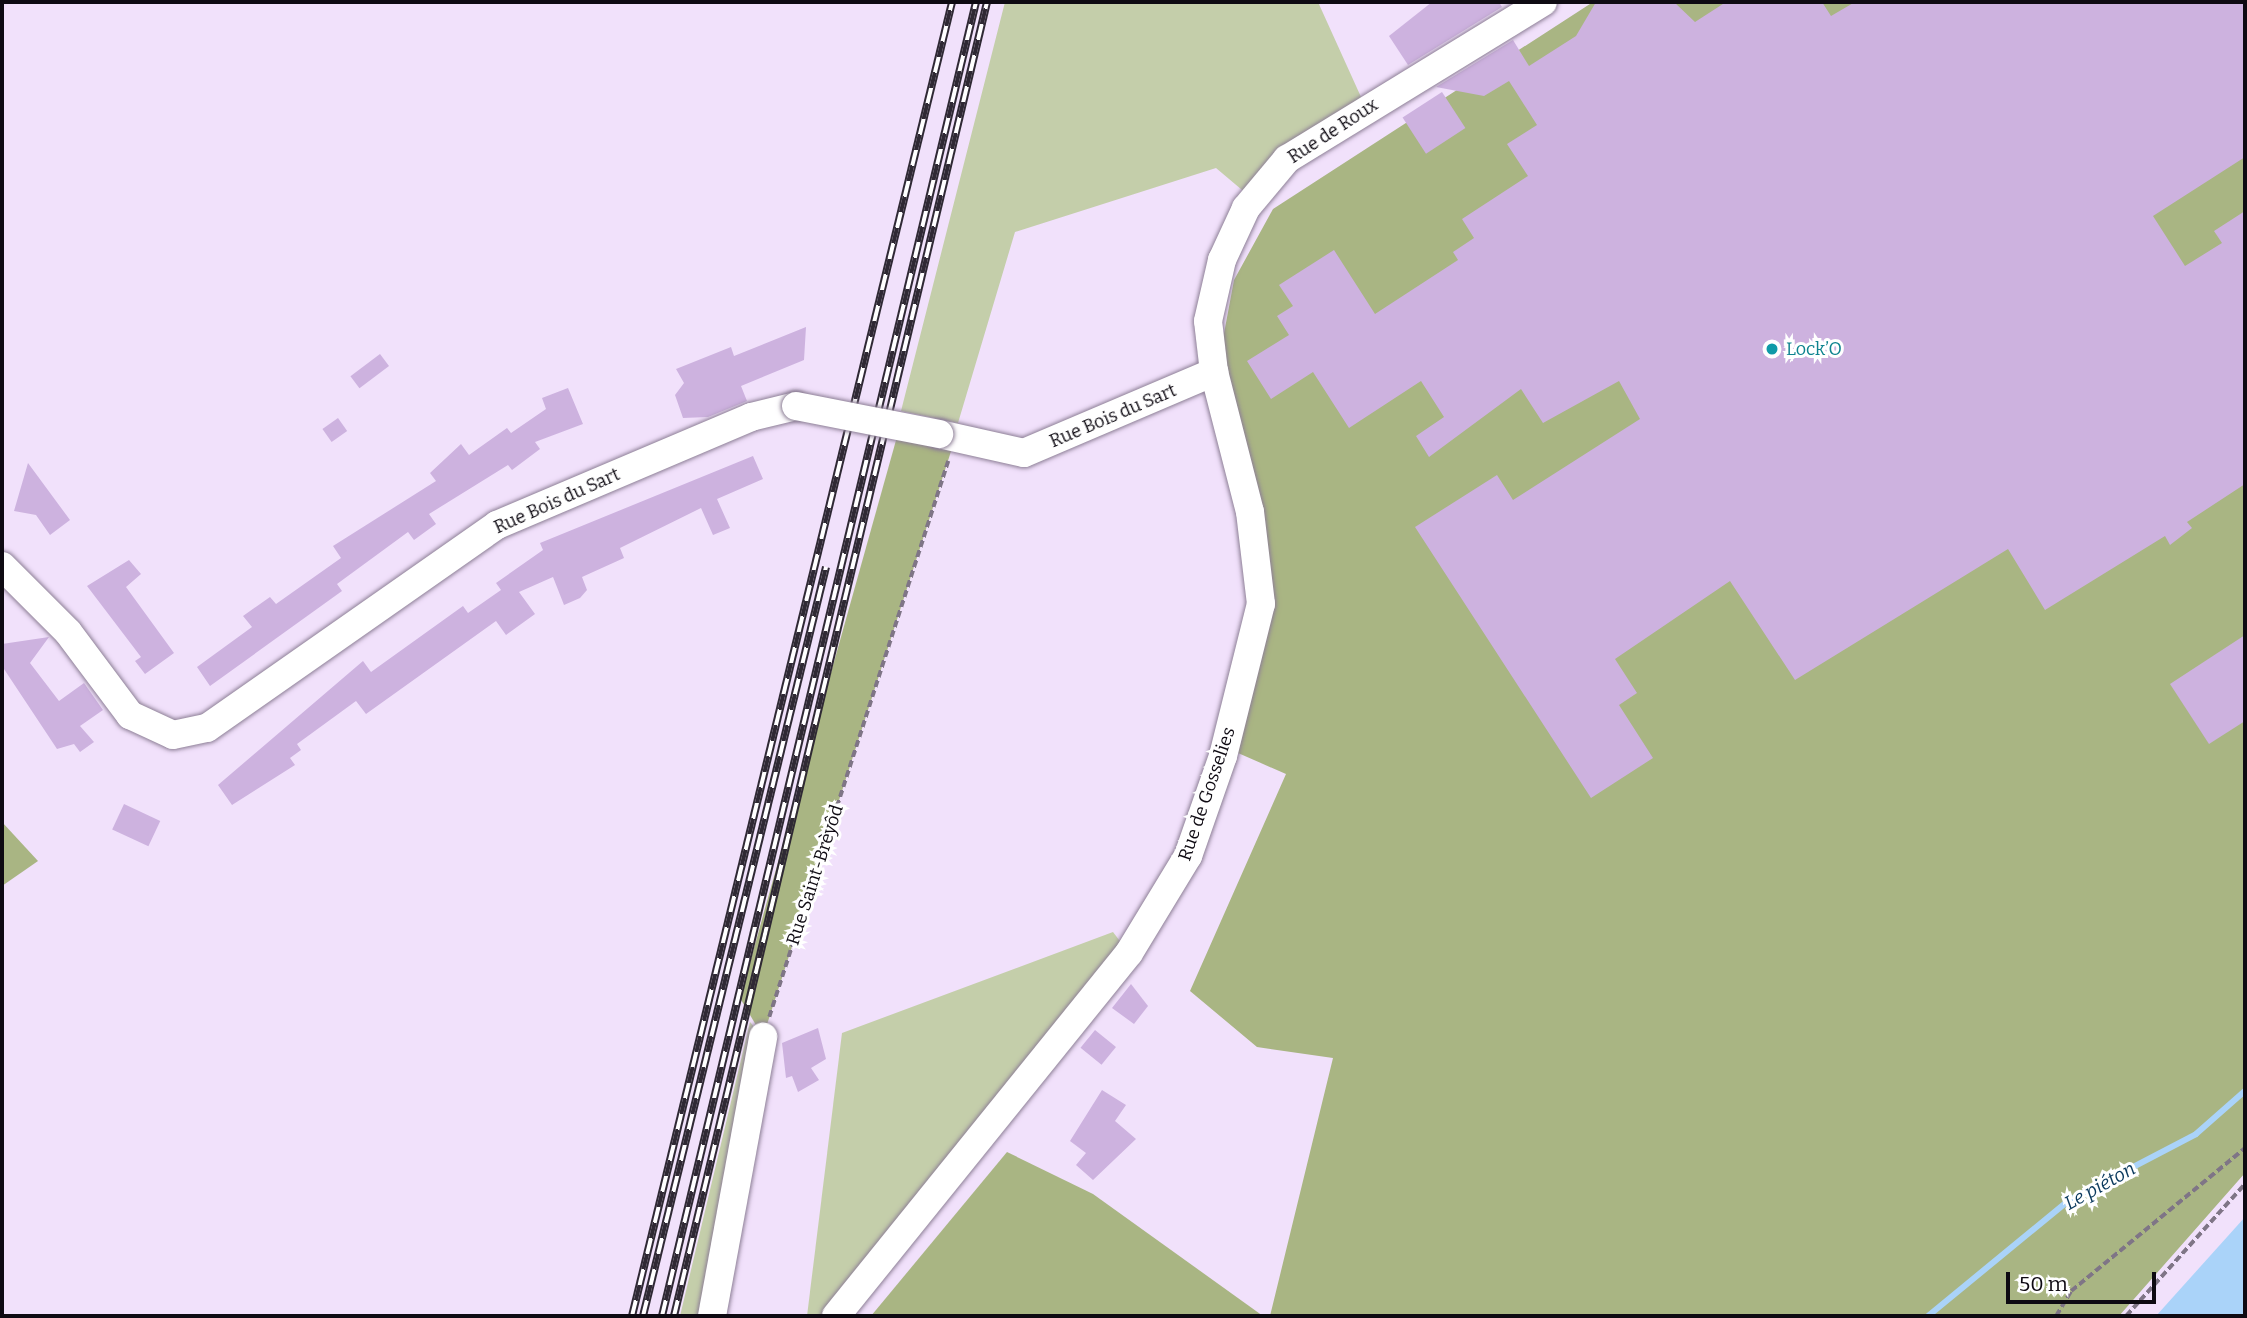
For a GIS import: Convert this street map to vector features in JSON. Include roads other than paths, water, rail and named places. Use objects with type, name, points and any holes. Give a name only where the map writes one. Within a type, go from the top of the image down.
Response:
[{"type":"street","name":"Rue de Roux","points":[[1214,372],[1208,321],[1222,260],[1246,208],[1287,159],[1543,2]]},
{"type":"street","name":"Rue Bois du Sart","points":[[2,566],[68,632],[131,715],[173,735],[207,727],[497,525],[751,417],[796,406],[1024,453],[1214,372]]},
{"type":"street","name":"Rue de Gosselies","points":[[836,1316],[1146,931],[1188,856],[1223,756],[1261,604],[1250,512],[1214,372]]},
{"type":"street","points":[[712,1316],[763,1037]]},
{"type":"water","points":[[2245,1217],[2245,1316],[2156,1316]]},
{"type":"waterway","name":"Le piéton","points":[[1928,1316],[2068,1201],[2196,1134],[2245,1091]]},
{"type":"railway","points":[[632,1316],[952,2]]},
{"type":"railway","points":[[662,1316],[976,2]]},
{"type":"railway","points":[[674,1316],[987,2]]},
{"type":"railway","points":[[643,1316],[826,567]]},
{"type":"place","name":"Lock’O","points":[[1772,349]]}]
